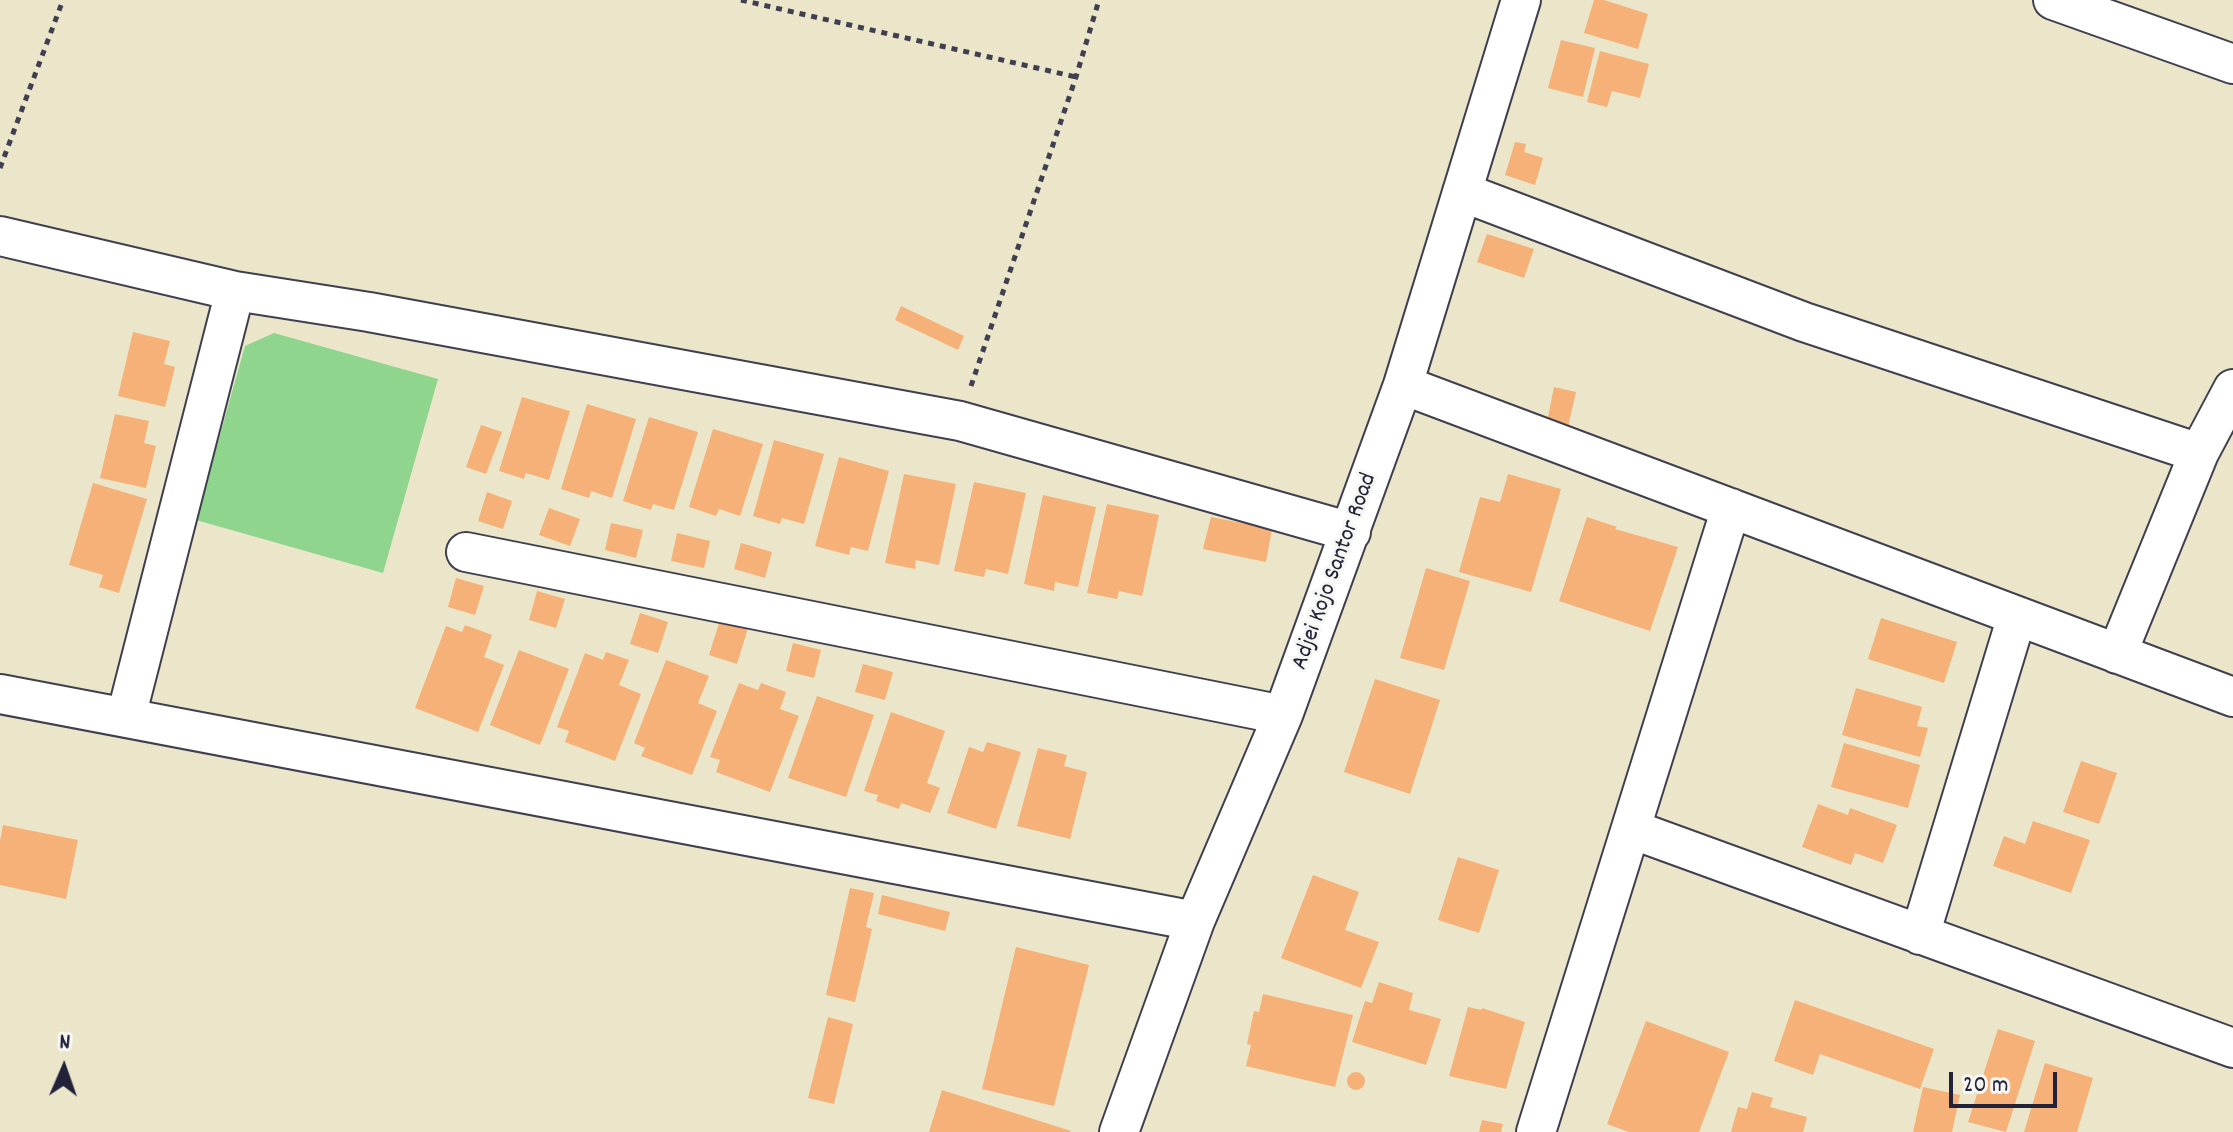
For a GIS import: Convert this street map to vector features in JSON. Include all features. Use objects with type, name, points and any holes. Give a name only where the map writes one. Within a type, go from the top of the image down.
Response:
[{"type":"street","name":"Adjei Kojo Santor Road","points":[[1119,1132],[1195,921],[1283,715],[1351,532],[1403,385],[1521,0]]},
{"type":"street","points":[[2053,0],[2233,64]]},
{"type":"street","points":[[1462,192],[1804,322],[2199,453]]},
{"type":"street","points":[[0,236],[235,291],[369,312],[960,421],[1351,532]]},
{"type":"street","points":[[126,717],[235,291]]},
{"type":"street","points":[[1403,385],[2233,697]]},
{"type":"street","points":[[2117,654],[2199,453],[2233,389]]},
{"type":"street","points":[[1536,1132],[1731,508]]},
{"type":"street","points":[[466,552],[1283,715]]},
{"type":"street","points":[[1920,935],[2017,616]]},
{"type":"street","points":[[0,694],[1195,921]]},
{"type":"street","points":[[1631,829],[2233,1048]]},
{"type":"path","points":[[0,168],[63,0]]},
{"type":"path","points":[[741,0],[1076,77]]},
{"type":"path","points":[[960,421],[1099,0]]},
{"type":"green space","points":[[274,333],[438,379],[383,573],[196,520],[245,346]]},
{"type":"building","points":[[1594,0],[1604,0],[1648,14],[1638,49],[1584,33]]},
{"type":"building","points":[[1561,40],[1595,48],[1583,97],[1548,88]]},
{"type":"building","points":[[1600,51],[1649,64],[1640,98],[1612,91],[1607,107],[1587,102]]},
{"type":"building","points":[[1515,142],[1526,144],[1524,152],[1543,158],[1535,185],[1505,175]]},
{"type":"building","points":[[1487,234],[1534,249],[1524,278],[1477,262]]},
{"type":"building","points":[[901,306],[964,336],[958,350],[895,320]]},
{"type":"building","points":[[133,332],[170,341],[164,364],[175,367],[165,407],[118,396]]},
{"type":"building","points":[[1554,387],[1576,392],[1568,427],[1547,422]]},
{"type":"building","points":[[522,397],[570,411],[549,480],[526,473],[524,479],[499,471]]},
{"type":"building","points":[[587,404],[636,419],[612,498],[591,491],[589,498],[561,489]]},
{"type":"building","points":[[115,414],[149,421],[144,443],[156,446],[146,488],[100,478]]},
{"type":"building","points":[[649,417],[698,432],[674,510],[653,504],[651,510],[623,501]]},
{"type":"building","points":[[481,425],[502,432],[486,474],[466,467]]},
{"type":"building","points":[[713,429],[763,444],[740,516],[719,509],[716,516],[689,507]]},
{"type":"building","points":[[774,440],[824,454],[804,524],[782,518],[780,524],[753,516]]},
{"type":"building","points":[[839,457],[889,471],[868,551],[851,547],[849,555],[815,546]]},
{"type":"building","points":[[904,474],[956,484],[939,565],[916,560],[915,569],[885,563]]},
{"type":"building","points":[[1508,474],[1561,489],[1531,592],[1459,572],[1480,497],[1500,502]]},
{"type":"building","points":[[974,482],[1026,493],[1008,574],[986,569],[984,577],[954,571]]},
{"type":"building","points":[[93,483],[147,499],[119,593],[99,587],[103,575],[69,565]]},
{"type":"building","points":[[487,492],[512,501],[503,529],[478,521]]},
{"type":"building","points":[[1043,495],[1096,507],[1078,587],[1055,582],[1054,591],[1024,584]]},
{"type":"building","points":[[1107,504],[1159,515],[1142,596],[1119,591],[1117,599],[1087,593]]},
{"type":"building","points":[[549,508],[580,519],[570,546],[539,535]]},
{"type":"building","points":[[1211,517],[1272,529],[1266,562],[1203,549]]},
{"type":"building","points":[[1587,517],[1617,527],[1615,529],[1678,547],[1650,631],[1559,601]]},
{"type":"building","points":[[611,523],[643,530],[636,558],[605,550]]},
{"type":"building","points":[[677,533],[710,541],[704,568],[671,561]]},
{"type":"building","points":[[741,543],[772,552],[765,578],[734,569]]},
{"type":"building","points":[[1426,568],[1470,581],[1444,670],[1400,658]]},
{"type":"building","points":[[456,578],[484,586],[475,615],[448,607]]},
{"type":"building","points":[[537,591],[565,599],[556,628],[529,620]]},
{"type":"building","points":[[640,613],[668,622],[658,653],[630,644]]},
{"type":"building","points":[[1881,618],[1957,642],[1944,683],[1868,659]]},
{"type":"building","points":[[720,620],[748,628],[737,664],[709,655]]},
{"type":"building","points":[[465,625],[492,635],[484,657],[504,665],[478,732],[415,708],[446,626],[462,632]]},
{"type":"building","points":[[793,643],[821,650],[814,678],[786,671]]},
{"type":"building","points":[[519,650],[569,669],[540,745],[490,725]]},
{"type":"building","points":[[606,652],[629,660],[619,685],[641,694],[615,761],[565,742],[569,731],[557,727],[585,653],[603,660]]},
{"type":"building","points":[[666,660],[709,676],[698,703],[717,711],[692,775],[641,756],[645,748],[634,743]]},
{"type":"building","points":[[863,664],[893,672],[885,700],[855,692]]},
{"type":"building","points":[[1375,679],[1440,700],[1410,794],[1344,772]]},
{"type":"building","points":[[739,683],[758,690],[761,683],[786,692],[780,709],[799,716],[770,792],[716,772],[720,760],[710,757]]},
{"type":"building","points":[[1856,688],[1922,707],[1917,726],[1928,728],[1920,757],[1842,735]]},
{"type":"building","points":[[817,696],[874,715],[846,797],[788,778]]},
{"type":"building","points":[[891,712],[945,731],[927,783],[940,788],[930,813],[901,803],[899,809],[876,801],[878,795],[864,791]]},
{"type":"building","points":[[987,742],[1021,752],[996,829],[947,813],[969,747],[983,752]]},
{"type":"building","points":[[1844,743],[1920,765],[1908,808],[1831,787]]},
{"type":"building","points":[[1038,748],[1067,755],[1064,766],[1087,772],[1070,839],[1017,826]]},
{"type":"building","points":[[2081,761],[2117,773],[2099,824],[2063,812]]},
{"type":"building","points":[[1818,804],[1848,815],[1850,808],[1897,825],[1883,863],[1855,853],[1851,865],[1802,847]]},
{"type":"building","points":[[2033,821],[2090,840],[2071,893],[1993,866],[2004,836],[2025,844]]},
{"type":"building","points":[[3,825],[78,840],[66,899],[0,885]]},
{"type":"building","points":[[1458,857],[1499,870],[1479,933],[1438,920]]},
{"type":"building","points":[[1313,875],[1359,892],[1345,930],[1379,942],[1361,988],[1281,958]]},
{"type":"building","points":[[850,888],[874,893],[866,927],[872,929],[855,1002],[826,995]]},
{"type":"building","points":[[882,895],[950,912],[945,931],[878,914]]},
{"type":"building","points":[[1016,947],[1089,965],[1054,1106],[982,1089]]},
{"type":"building","points":[[1379,982],[1413,993],[1409,1010],[1441,1019],[1426,1065],[1352,1042],[1365,1001],[1372,1003]]},
{"type":"building","points":[[1263,994],[1353,1015],[1335,1087],[1246,1066],[1254,1011],[1259,1012]]},
{"type":"building","points":[[1795,1000],[1934,1049],[1920,1089],[1820,1054],[1813,1075],[1774,1061]]},
{"type":"building","points":[[1468,1007],[1482,1008],[1525,1022],[1506,1089],[1449,1076]]},
{"type":"building","points":[[828,1017],[853,1024],[834,1104],[808,1098]]},
{"type":"building","points":[[1646,1021],[1729,1052],[1699,1132],[1629,1132],[1607,1124]]},
{"type":"building","points":[[1998,1029],[2035,1041],[2006,1132],[1968,1122]]},
{"type":"building","points":[[2045,1063],[2093,1078],[2077,1132],[2024,1132]]},
{"type":"building","points":[[1356,1072],[1365,1081],[1356,1090],[1347,1081]]},
{"type":"building","points":[[1923,1087],[1960,1095],[1952,1132],[1913,1132]]},
{"type":"building","points":[[942,1090],[1071,1131],[929,1132]]},
{"type":"building","points":[[1752,1092],[1773,1098],[1770,1107],[1807,1117],[1803,1132],[1731,1132],[1738,1107],[1747,1109]]},
{"type":"building","points":[[1482,1120],[1503,1124],[1501,1132],[1479,1132]]}]
